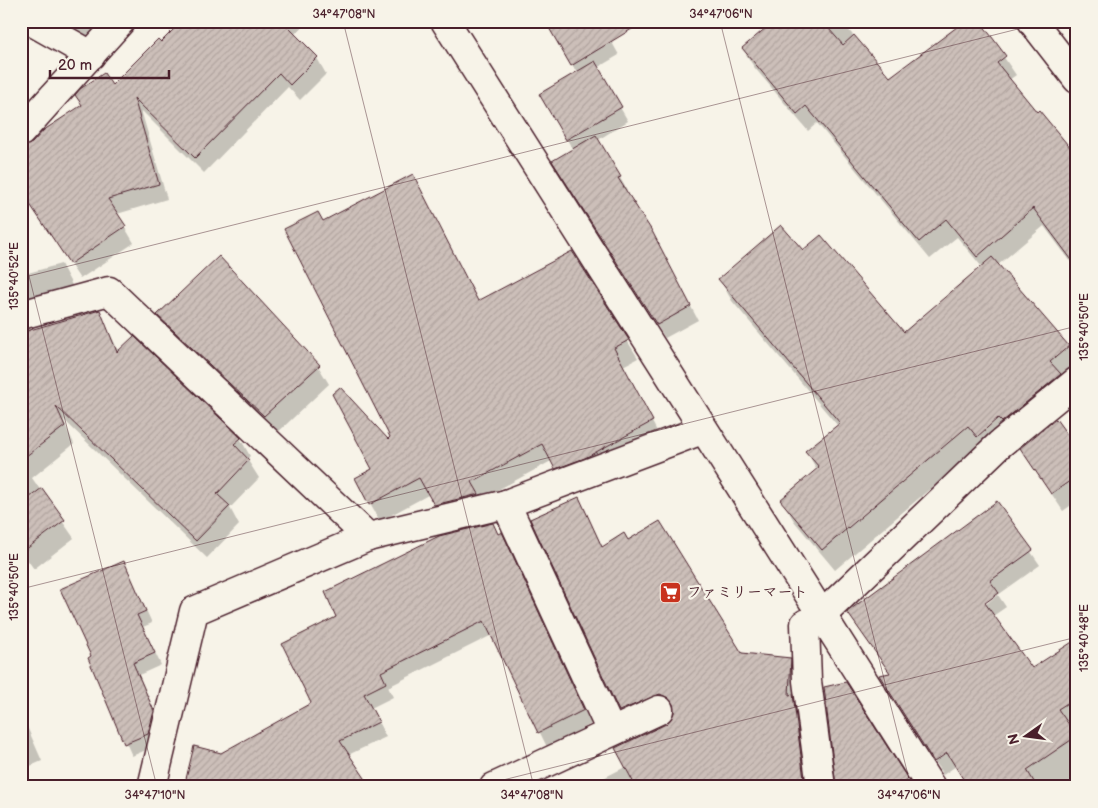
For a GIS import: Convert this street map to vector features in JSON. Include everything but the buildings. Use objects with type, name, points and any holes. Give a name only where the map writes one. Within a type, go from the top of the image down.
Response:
[{"type":"street","points":[[31,21],[91,55]]},
{"type":"street","points":[[21,132],[120,21]]},
{"type":"street","points":[[445,21],[702,430],[931,787]]},
{"type":"street","points":[[1032,21],[1077,79]]},
{"type":"street","points":[[21,315],[109,291],[368,537]]},
{"type":"street","points":[[821,787],[807,681],[805,624],[822,615],[1000,444],[1077,381]]},
{"type":"street","points":[[152,787],[194,611],[368,537],[506,504],[702,430]]},
{"type":"street","points":[[506,504],[611,731]]},
{"type":"street","points":[[494,787],[611,731],[660,710]]},
{"type":"place","name":"ファミリーマート","points":[[671,592]]}]
